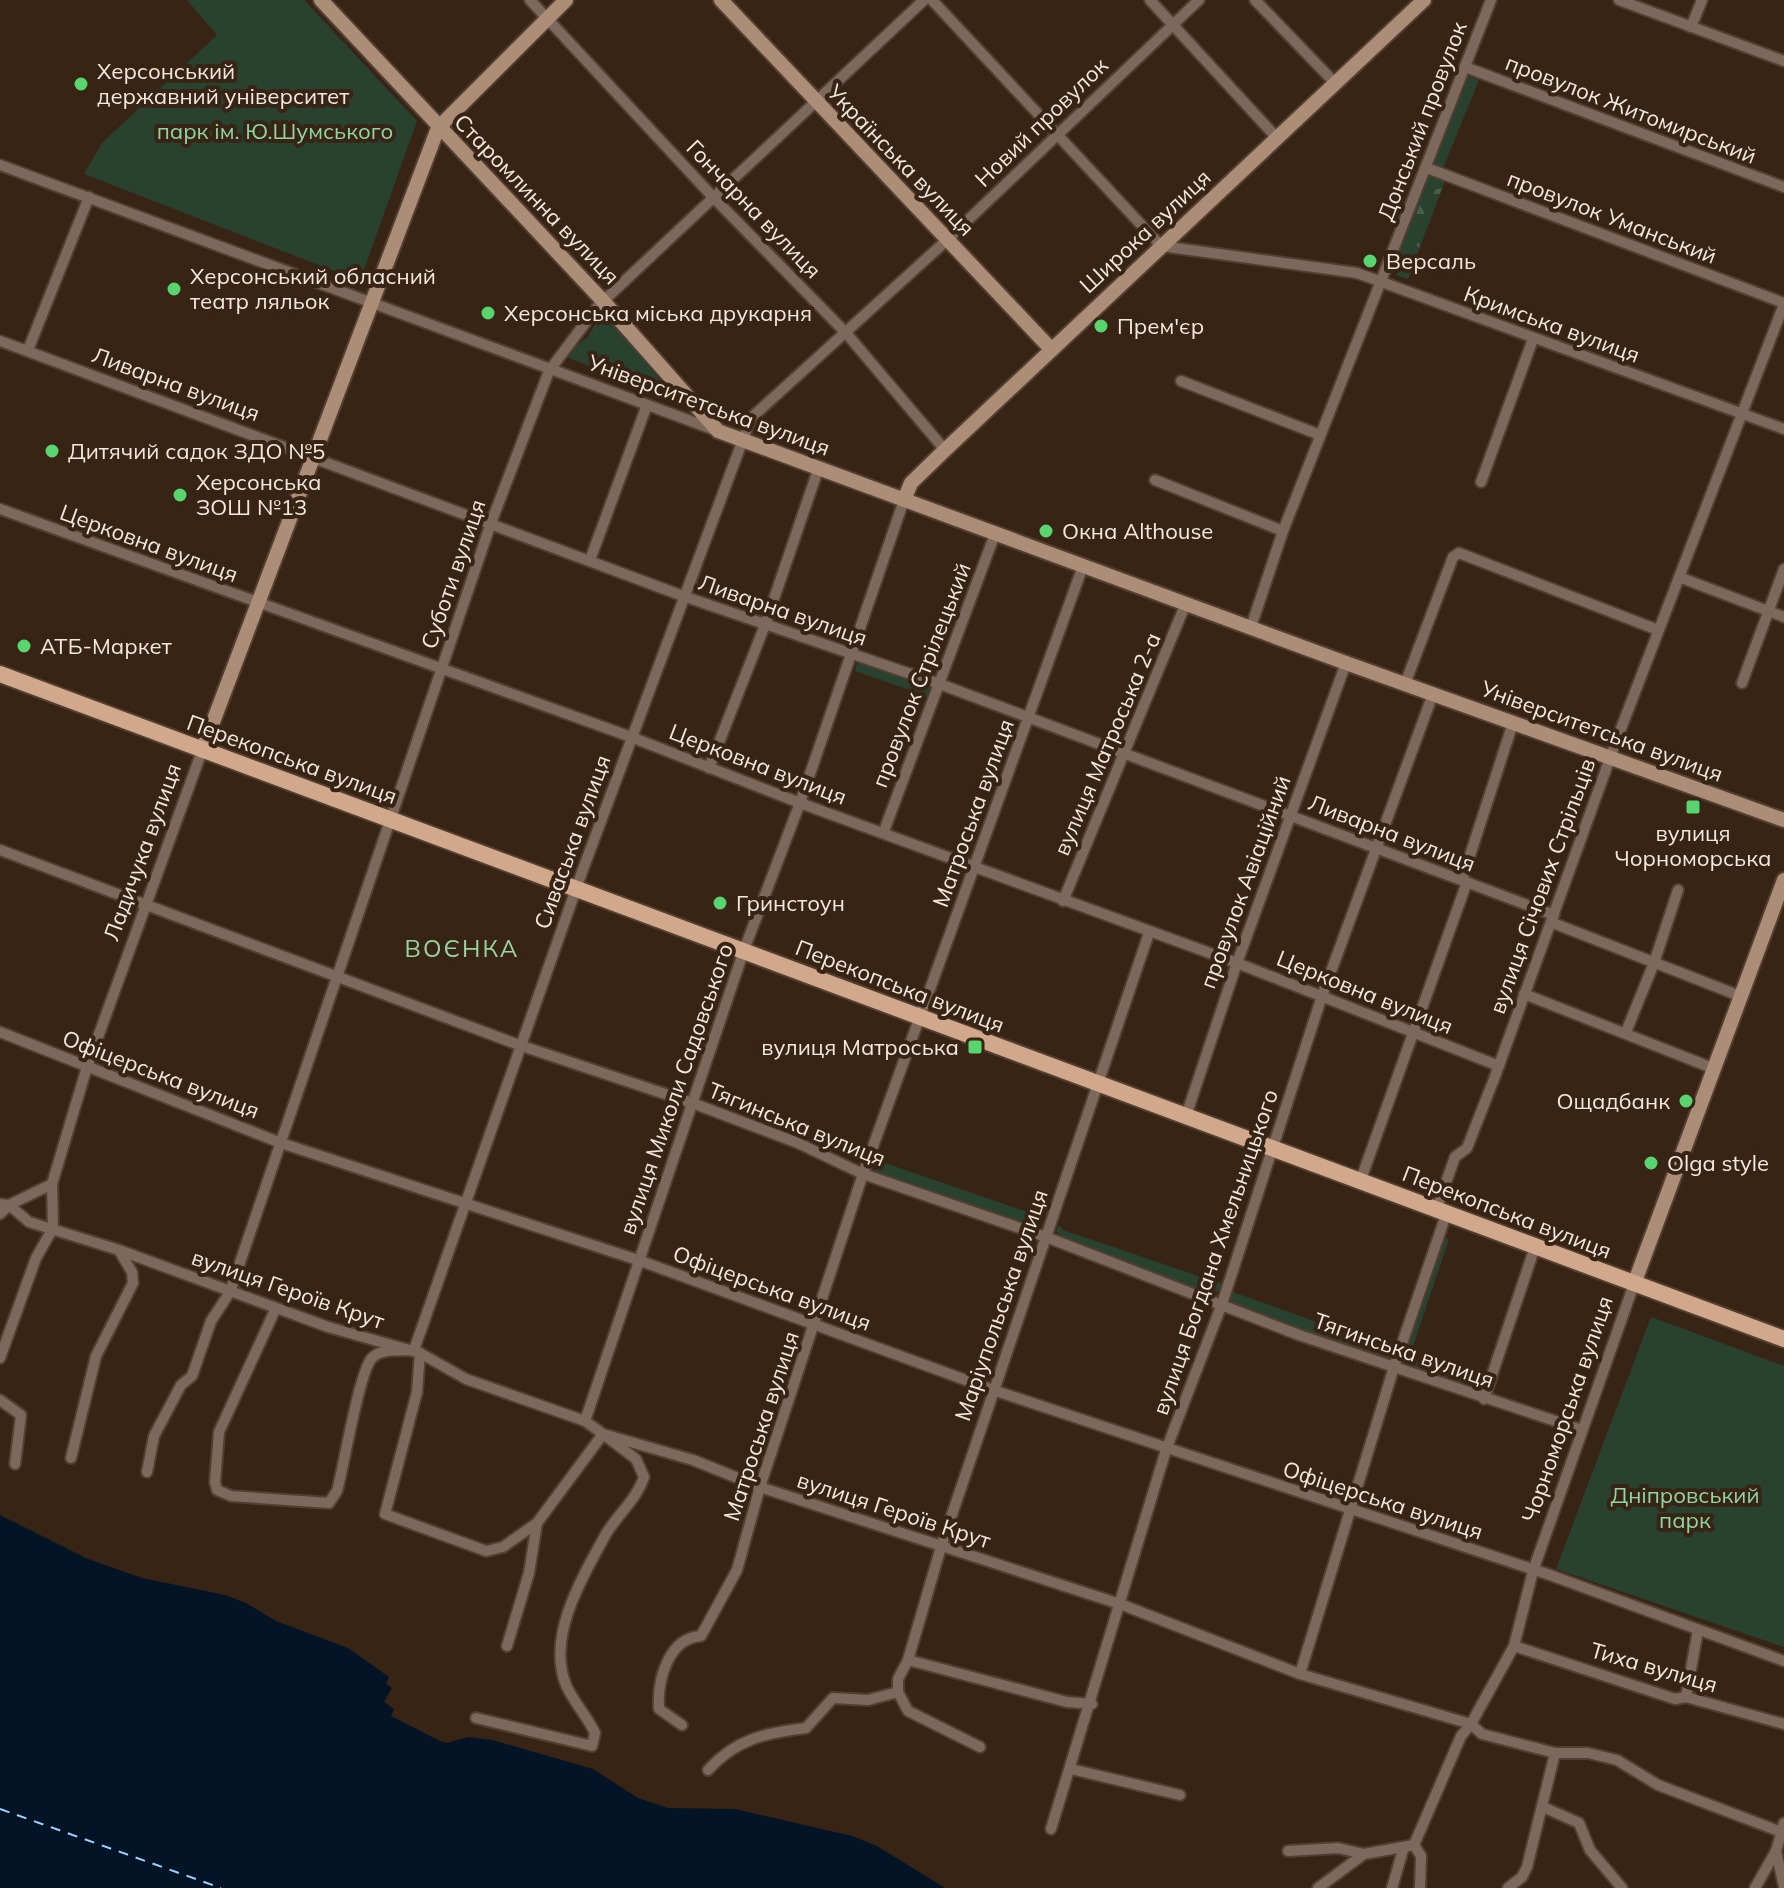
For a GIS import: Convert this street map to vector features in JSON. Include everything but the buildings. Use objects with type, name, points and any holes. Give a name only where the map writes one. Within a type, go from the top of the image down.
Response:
[{"type":"main road","name":"Перекопська вулиця","points":[[0,674],[1784,1339]]},
{"type":"street","name":"Старомлинна вулиця","points":[[321,0],[603,301],[718,431]]},
{"type":"street","name":"Гончарна вулиця","points":[[530,0],[713,197],[846,333],[945,450]]},
{"type":"street","name":"Ладичука вулиця","points":[[53,1228],[52,1184],[87,1067],[202,751],[438,128],[566,0]]},
{"type":"street","name":"Українська вулиця","points":[[721,0],[1051,349]]},
{"type":"street","name":"Суботи вулиця","points":[[147,1472],[154,1436],[181,1385],[192,1376],[211,1321],[230,1292],[491,523],[549,371],[603,301],[924,0]]},
{"type":"street","points":[[932,0],[1161,246]]},
{"type":"street","points":[[1150,0],[1277,138]]},
{"type":"street","name":"Новий провулок","points":[[741,439],[751,418],[947,240],[1199,0]]},
{"type":"street","points":[[1255,0],[1334,82]]},
{"type":"street","name":"Широка вулиця","points":[[904,500],[911,483],[945,450],[1424,0]]},
{"type":"street","name":"Донський провулок","points":[[1251,627],[1283,531],[1491,0]]},
{"type":"street","points":[[1619,0],[1784,61]]},
{"type":"street","points":[[1691,27],[1702,0]]},
{"type":"street","name":"провулок Житомирський","points":[[1465,67],[1784,187]]},
{"type":"street","name":"Університетська вулиця","points":[[0,165],[549,371],[1784,820]]},
{"type":"street","name":"провулок Уманський","points":[[1427,168],[1784,304]]},
{"type":"street","points":[[28,350],[89,197]]},
{"type":"street","name":"Кримська вулиця","points":[[1161,246],[1357,273],[1784,429]]},
{"type":"street","name":"вулиця Січових Стрільців","points":[[1300,1674],[1442,1210],[1455,1157],[1467,1148],[1499,1066],[1610,758],[1784,304]]},
{"type":"street","points":[[1481,482],[1533,339]]},
{"type":"street","name":"Ливарна вулиця","points":[[0,341],[683,596],[937,683],[1027,719],[1376,846],[1740,996]]},
{"type":"street","points":[[1181,381],[1320,435]]},
{"type":"street","points":[[590,560],[647,405]]},
{"type":"street","name":"Сиваська вулиця","points":[[537,1523],[503,1547],[486,1551],[385,1514],[417,1392],[417,1352],[466,1204],[575,889],[741,439]]},
{"type":"street","points":[[709,768],[765,625],[819,467]]},
{"type":"street","points":[[1155,480],[1283,531]]},
{"type":"street","name":"вулиця Миколи Садовського","points":[[585,1421],[638,1260],[695,1104],[744,950],[800,803],[904,500]]},
{"type":"street","name":"Церковна вулиця","points":[[0,509],[631,737],[800,803],[884,831],[1063,901],[1237,963],[1499,1066]]},
{"type":"street","name":"провулок Стрілецький","points":[[884,831],[995,534]]},
{"type":"street","points":[[1405,684],[1453,557],[1459,553],[1658,630]]},
{"type":"street","name":"Матроська вулиця","points":[[682,1725],[659,1709],[657,1690],[672,1652],[689,1637],[701,1636],[737,1570],[760,1487],[863,1174],[1083,566]]},
{"type":"street","points":[[1742,683],[1784,569]]},
{"type":"street","points":[[1679,577],[1784,617]]},
{"type":"street","name":"вулиця Матроська 2-а","points":[[1063,901],[1186,603]]},
{"type":"street","name":"провулок Авіаційний","points":[[1186,1116],[1237,963],[1346,663]]},
{"type":"street","name":"вулиця Богдана Хмельницького","points":[[1051,1829],[1092,1704],[1166,1450],[1222,1304],[1322,996],[1433,694]]},
{"type":"street","points":[[1360,1182],[1465,881],[1513,723]]},
{"type":"street","name":"Тягинська вулиця","points":[[0,850],[519,1045],[695,1104],[798,1143],[863,1174],[1046,1237],[1299,1335],[1582,1430]]},
{"type":"street","name":"Чорноморська вулиця","points":[[1392,1888],[1461,1736],[1471,1724],[1514,1646],[1533,1571],[1582,1430],[1784,880]]},
{"type":"street","points":[[1626,1032],[1654,963],[1678,890]]},
{"type":"street","name":"Маріупольська вулиця","points":[[898,1692],[898,1679],[908,1660],[941,1547],[1149,933]]},
{"type":"street","points":[[1524,994],[1715,1069]]},
{"type":"street","name":"Офіцерська вулиця","points":[[0,1032],[281,1143],[638,1260],[993,1390],[1533,1571]]},
{"type":"street","points":[[0,1214],[4,1204],[52,1184]]},
{"type":"street","name":"вулиця Героїв Крут","points":[[4,1204],[29,1222],[119,1250],[276,1308],[417,1352],[466,1379],[585,1421],[603,1434],[693,1460],[760,1487],[1120,1604],[1300,1674],[1471,1724],[1482,1734],[1555,1753],[1588,1753],[1617,1760],[1658,1785],[1783,1829]]},
{"type":"street","points":[[0,1358],[36,1258],[53,1228]]},
{"type":"street","points":[[1484,1399],[1536,1244]]},
{"type":"street","points":[[71,1458],[96,1356],[133,1283],[132,1272],[119,1250]]},
{"type":"street","points":[[276,1308],[219,1432],[215,1482],[223,1494],[329,1503],[337,1491],[359,1386],[372,1358],[382,1352],[417,1352]]},
{"type":"street","points":[[0,1400],[21,1415],[15,1464]]},
{"type":"street","points":[[476,1718],[592,1746],[595,1733],[567,1686],[559,1648],[567,1615],[587,1572],[608,1531],[640,1488],[644,1477],[636,1459],[603,1434],[537,1523],[529,1573],[507,1646]]},
{"type":"street","name":"Тиха вулиця","points":[[1533,1571],[1784,1661]]},
{"type":"street","points":[[1686,1697],[1698,1630]]},
{"type":"street","name":"Тиха вулиця","points":[[1514,1646],[1675,1699],[1686,1697],[1784,1724]]},
{"type":"street","points":[[908,1660],[1067,1702],[1092,1704]]},
{"type":"street","points":[[708,1770],[727,1749],[770,1732],[806,1728],[833,1698],[868,1700],[898,1692],[908,1711],[980,1747]]},
{"type":"street","points":[[1508,1888],[1522,1877],[1527,1867],[1555,1753]]},
{"type":"street","points":[[1071,1769],[1180,1795]]},
{"type":"street","points":[[1543,1807],[1579,1823],[1590,1850],[1622,1888]]},
{"type":"street","points":[[1755,1888],[1776,1851],[1783,1829]]},
{"type":"street","points":[[1288,1851],[1338,1848],[1364,1854],[1408,1848],[1421,1856],[1420,1888]]},
{"type":"street","points":[[1776,1851],[1784,1887]]},
{"type":"street","points":[[1318,1888],[1364,1854]]},
{"type":"green space","name":"парк ім. Ю.Шумського","points":[[187,0],[304,0],[417,121],[360,281],[84,174],[102,143],[217,35]]},
{"type":"green space","points":[[1469,76],[1479,80],[1443,168],[1433,165]]},
{"type":"green space","points":[[1429,174],[1445,181],[1408,279],[1396,275],[1400,263],[1396,261]]},
{"type":"green space","points":[[1442,188],[1419,248],[1413,228],[1425,192]]},
{"type":"green space","points":[[607,316],[679,403],[567,357],[588,337],[599,318]]},
{"type":"green space","points":[[858,661],[931,685],[927,696],[855,671]]},
{"type":"green space","points":[[879,1161],[1042,1217],[1037,1228],[874,1174]]},
{"type":"green space","points":[[1059,1225],[1063,1230],[1222,1284],[1218,1292],[1209,1294],[1066,1240],[1056,1231]]},
{"type":"green space","points":[[1442,1237],[1449,1239],[1409,1358],[1481,1385],[1479,1394],[1402,1364]]},
{"type":"green space","points":[[1233,1292],[1394,1350],[1390,1361],[1299,1332],[1229,1303]]},
{"type":"green space","name":"Дніпровський парк","points":[[1651,1317],[1784,1366],[1784,1647],[1556,1569]]},
{"type":"water","points":[[0,1515],[88,1559],[142,1578],[225,1595],[246,1603],[276,1621],[348,1648],[389,1677],[386,1684],[392,1688],[384,1702],[394,1709],[391,1716],[440,1741],[447,1743],[468,1737],[492,1740],[593,1769],[638,1798],[668,1808],[735,1809],[852,1836],[877,1846],[945,1888],[0,1888]]},
{"type":"ferry route","points":[[0,1809],[221,1888]]},
{"type":"place","name":"Херсонський державний університет","points":[[81,84]]},
{"type":"place","name":"Версаль","points":[[1370,261]]},
{"type":"place","name":"Херсонський обласний театр ляльок","points":[[174,289]]},
{"type":"place","name":"Херсонська міська друкарня","points":[[488,313]]},
{"type":"place","name":"Прем'єр","points":[[1101,326]]},
{"type":"place","name":"Дитячий садок ЗДО №5","points":[[52,451]]},
{"type":"place","name":"Херсонська ЗОШ №13","points":[[180,495]]},
{"type":"place","name":"Окна Althouse","points":[[1046,531]]},
{"type":"place","name":"АТБ-Маркет","points":[[24,646]]},
{"type":"place","name":"вулиця Чорноморська","points":[[1693,807]]},
{"type":"place","name":"Гринстоун","points":[[720,903]]},
{"type":"place","name":"вулиця Матроська","points":[[975,1047]]},
{"type":"place","name":"Ощадбанк","points":[[1686,1101]]},
{"type":"place","name":"Olga style","points":[[1651,1163]]},
{"type":"district","name":"ВОЄНКА","points":[[462,948]]}]
